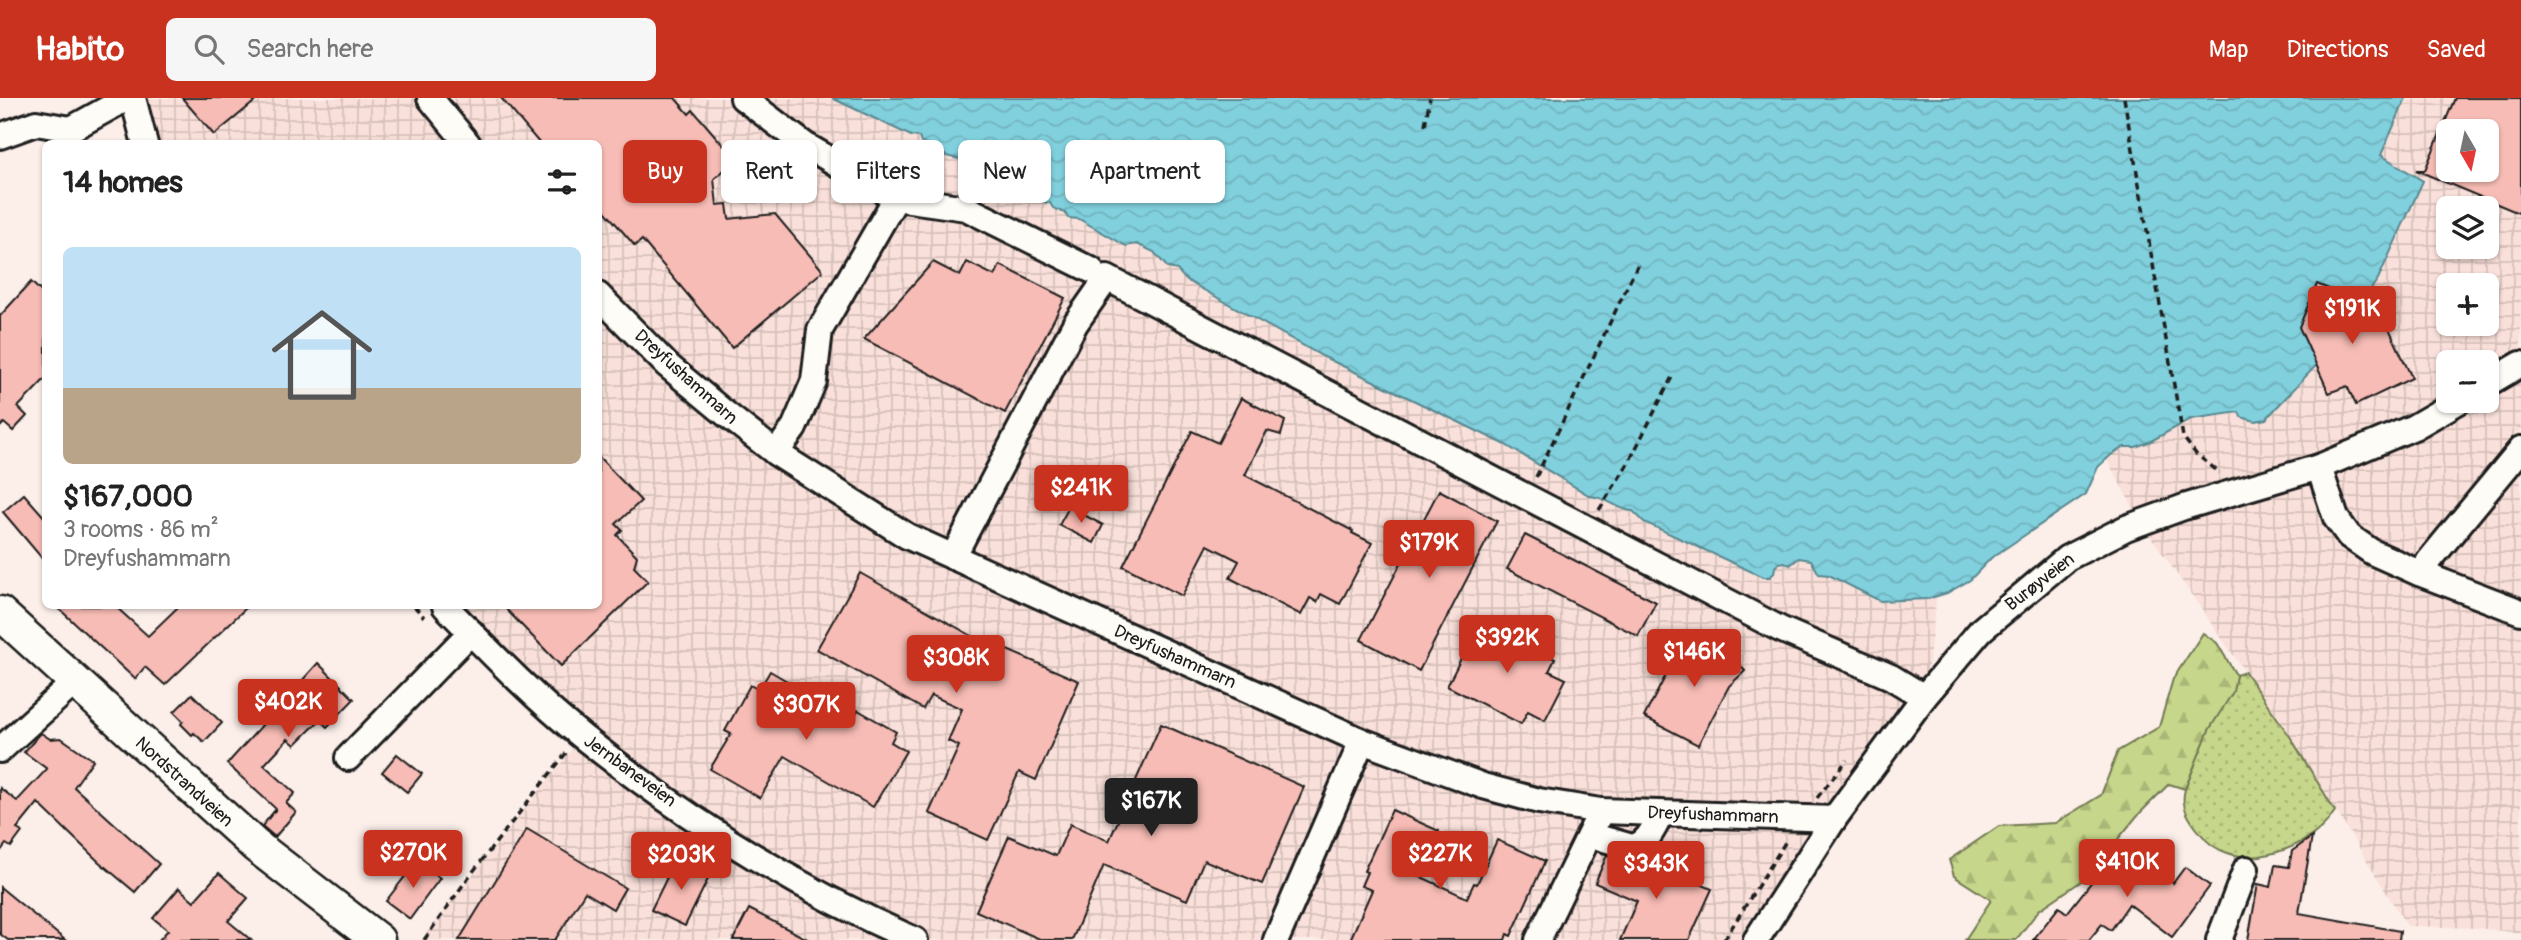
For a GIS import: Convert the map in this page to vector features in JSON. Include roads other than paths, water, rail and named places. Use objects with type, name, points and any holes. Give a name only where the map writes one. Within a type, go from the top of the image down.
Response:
[{"type":"main road","name":"Nordstrandveien","points":[[0,613],[256,846],[378,940]]},
{"type":"street","points":[[0,136],[36,123],[71,129],[127,98]]},
{"type":"street","points":[[133,98],[144,140]]},
{"type":"street","points":[[430,98],[462,140]]},
{"type":"street","points":[[743,98],[805,145],[831,160]]},
{"type":"street","points":[[776,453],[794,428],[814,381],[820,330],[893,203]]},
{"type":"street","points":[[931,203],[966,208],[1091,270]]},
{"type":"street","points":[[953,558],[1074,324],[1107,278],[1780,629],[1891,677],[1924,696]]},
{"type":"street","name":"Dreyfushammarn","points":[[602,299],[667,365],[776,453],[907,536],[1362,741],[1483,786],[1539,801],[1601,811],[1834,819]]},
{"type":"street","points":[[2499,377],[2521,364]]},
{"type":"street","name":"Burøyveien","points":[[1756,940],[1834,819],[1924,696],[1981,630],[2067,558],[2126,528],[2184,507],[2319,467],[2414,427],[2438,413]]},
{"type":"street","points":[[2419,573],[2521,449]]},
{"type":"street","points":[[2319,467],[2336,519],[2348,536],[2372,552],[2419,573],[2521,612]]},
{"type":"street","name":"Jernbaneveien","points":[[448,609],[582,737],[657,792],[744,850],[837,902],[915,940]]},
{"type":"street","points":[[348,758],[471,632]]},
{"type":"street","points":[[0,750],[75,682]]},
{"type":"street","points":[[1276,940],[1362,741]]},
{"type":"street","points":[[1538,940],[1601,811]]},
{"type":"street","points":[[1590,835],[1632,847],[1638,846],[1647,839],[1661,814]]},
{"type":"street","points":[[2219,940],[2246,869]]},
{"type":"water","points":[[832,98],[2406,98],[2381,155],[2423,181],[2378,279],[2321,360],[2266,419],[2255,421],[2241,417],[2239,412],[2191,419],[2151,441],[2136,447],[2124,447],[2098,467],[2086,494],[1991,558],[1970,580],[1947,593],[1927,599],[1880,601],[1829,575],[1819,574],[1811,560],[1799,558],[1790,565],[1779,563],[1770,577],[1763,577],[1644,522],[1633,511],[1590,496],[1504,444],[1322,356],[1186,280],[1177,270],[1168,268],[1154,252],[1137,244],[1126,246],[1079,219],[1068,218],[1050,203],[1051,140],[958,140],[958,159],[944,154],[944,140],[920,140],[919,137],[911,136]]}]
